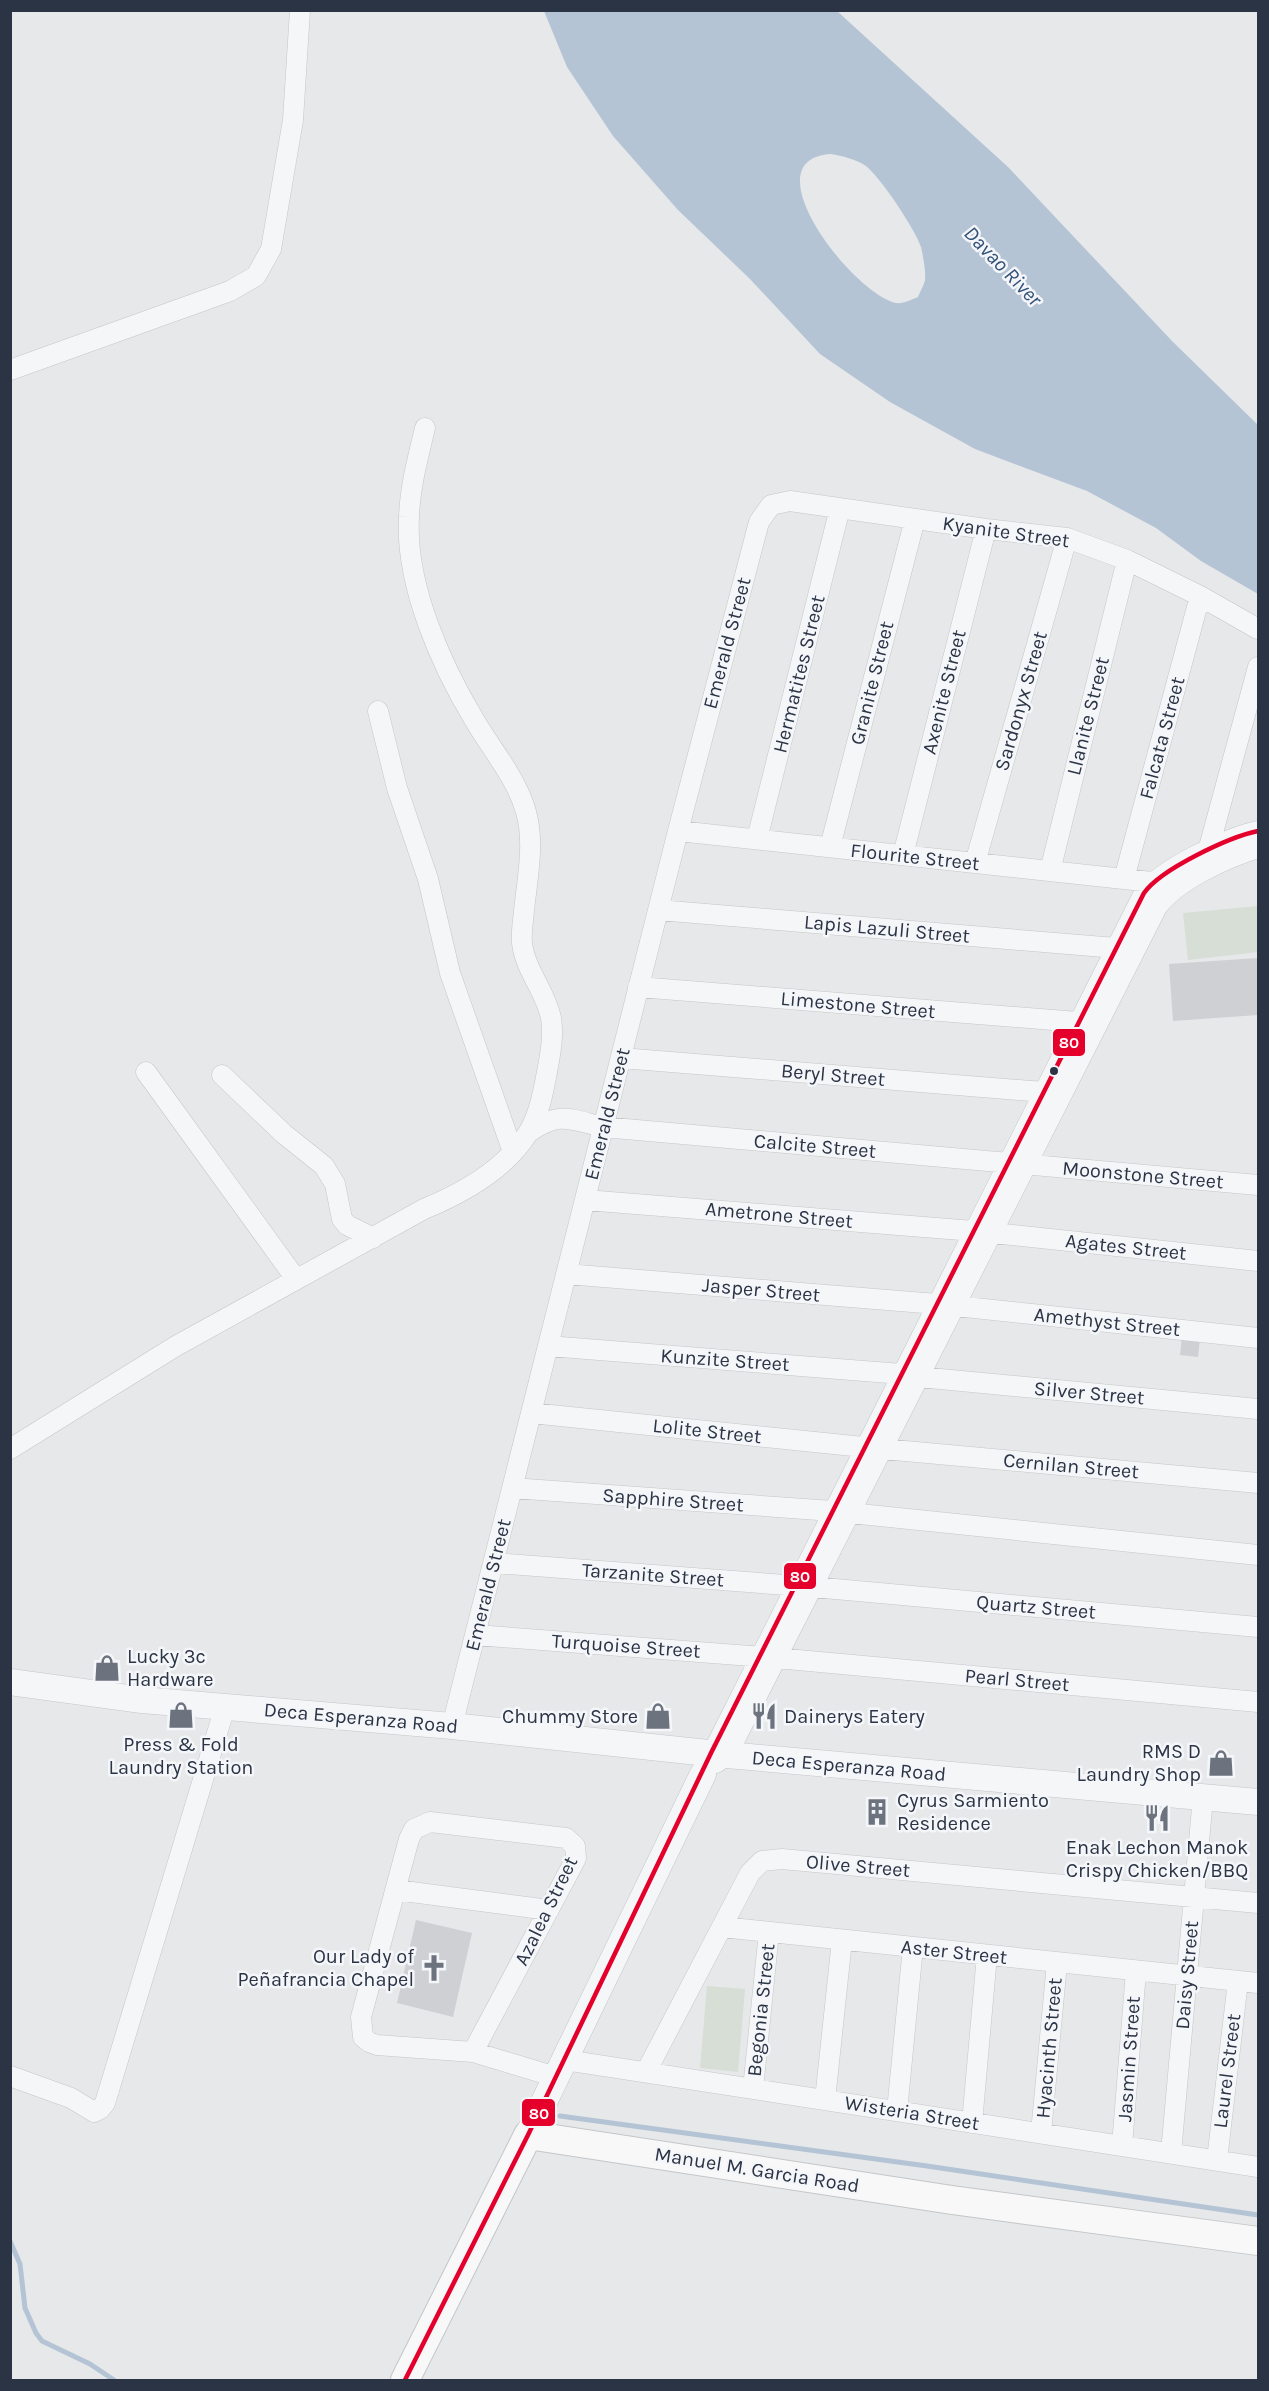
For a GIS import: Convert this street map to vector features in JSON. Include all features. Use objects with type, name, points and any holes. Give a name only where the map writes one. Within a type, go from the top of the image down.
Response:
[{"type":"main road","name":"Manuel M. Garcia Road","points":[[528,2135],[952,2200],[1258,2241]]},
{"type":"main road","points":[[405,2380],[528,2135]]},
{"type":"street","points":[[10,370],[230,291],[256,276],[271,249],[293,120],[300,10]]},
{"type":"street","points":[[10,1449],[176,1346],[424,1209],[465,1190],[498,1166],[529,1132],[540,1103],[552,1039],[551,1018],[524,955],[522,940],[528,870],[527,813],[517,788],[447,671],[418,591],[408,518],[414,474],[425,428]]},
{"type":"street","name":"Kyanite Street","points":[[771,505],[790,501],[986,529],[1067,538],[1127,560],[1200,596],[1258,629]]},
{"type":"street","name":"Emerald Street","points":[[452,1726],[678,831],[759,522],[771,505]]},
{"type":"street","name":"Hermatites Street","points":[[758,839],[840,508]]},
{"type":"street","name":"Granite Street","points":[[830,847],[915,519]]},
{"type":"street","name":"Axenite Street","points":[[903,855],[986,529]]},
{"type":"street","name":"Sardonyx Street","points":[[975,863],[1067,538]]},
{"type":"street","name":"Llanite Street","points":[[1050,871],[1127,560]]},
{"type":"street","name":"Falcata Street","points":[[1124,879],[1200,596]]},
{"type":"street","points":[[1208,851],[1258,667]]},
{"type":"street","points":[[378,711],[397,788],[428,879],[450,973],[513,1152]]},
{"type":"street","name":"Flourite Street","points":[[678,831],[1152,882]]},
{"type":"street","points":[[1018,1164],[1044,1092],[1116,948],[1152,882],[1208,851],[1258,831]]},
{"type":"street","points":[[528,2135],[714,1761],[983,1232],[1145,928],[1164,897],[1182,883],[1258,848]]},
{"type":"street","name":"Lapis Lazuli Street","points":[[658,910],[1116,948]]},
{"type":"street","name":"Limestone Street","points":[[639,987],[1078,1022]]},
{"type":"street","name":"Beryl Street","points":[[621,1058],[1044,1092]]},
{"type":"street","points":[[146,1072],[296,1279]]},
{"type":"street","points":[[222,1075],[284,1134],[324,1166],[335,1184],[342,1219],[347,1225],[374,1238]]},
{"type":"street","name":"Calcite Street","points":[[529,1132],[552,1118],[566,1118],[603,1126],[1018,1164]]},
{"type":"street","name":"Moonstone Street","points":[[1018,1164],[1258,1185]]},
{"type":"street","name":"Ametrone Street","points":[[585,1200],[983,1232]]},
{"type":"street","name":"Agates Street","points":[[983,1232],[1258,1261]]},
{"type":"street","name":"Jasper Street","points":[[566,1274],[946,1305]]},
{"type":"street","name":"Amethyst Street","points":[[946,1305],[1258,1338]]},
{"type":"street","name":"Kunzite Street","points":[[548,1346],[911,1375]]},
{"type":"street","name":"Silver Street","points":[[911,1375],[1258,1409]]},
{"type":"street","name":"Lolite Street","points":[[531,1413],[874,1448]]},
{"type":"street","name":"Cernilan Street","points":[[874,1448],[1258,1483]]},
{"type":"street","name":"Sapphire Street","points":[[512,1488],[842,1512],[1258,1555]]},
{"type":"street","name":"Tarzanite Street","points":[[494,1563],[804,1586]]},
{"type":"street","name":"Quartz Street","points":[[804,1586],[1258,1627]]},
{"type":"street","name":"Turquoise Street","points":[[476,1635],[768,1657]]},
{"type":"street","name":"Pearl Street","points":[[768,1657],[1258,1702]]},
{"type":"street","name":"Deca Esperanza Road","points":[[10,1682],[142,1700],[452,1726],[714,1761],[1258,1802]]},
{"type":"street","points":[[10,2076],[71,2098],[94,2112],[105,2103],[225,1707]]},
{"type":"street","name":"Daisy Street","points":[[1171,2153],[1203,1797]]},
{"type":"street","name":"Azalea Street","points":[[396,1890],[409,1839],[414,1829],[420,1825],[442,1822],[566,1838],[575,1846],[576,1858],[473,2052]]},
{"type":"street","name":"Olive Street","points":[[646,2072],[750,1873],[757,1865],[772,1859],[1258,1903]]},
{"type":"street","points":[[396,1890],[549,1910]]},
{"type":"street","name":"Wisteria Street","points":[[396,1890],[362,2017],[363,2037],[369,2042],[473,2052],[561,2068],[646,2072],[1258,2167]]},
{"type":"street","name":"Aster Street","points":[[722,1927],[1258,1983]]},
{"type":"street","name":"Begonia Street","points":[[753,2089],[768,1932]]},
{"type":"street","points":[[825,2100],[842,1940]]},
{"type":"street","points":[[897,2111],[913,1947]]},
{"type":"street","points":[[972,2123],[987,1955]]},
{"type":"street","name":"Hyacinth Street","points":[[1041,2133],[1057,1963]]},
{"type":"street","name":"Jasmin Street","points":[[1122,2146],[1136,1971]]},
{"type":"street","name":"Laurel Street","points":[[1217,2160],[1238,1981]]},
{"type":"shaded area","points":[[1258,906],[1258,952],[1188,960],[1183,913]]},
{"type":"shaded area","points":[[707,1986],[745,1989],[738,2072],[700,2068]]},
{"type":"water","name":"Davao River","points":[[544,11],[837,11],[1008,167],[1172,341],[1258,425],[1258,594],[1201,561],[1156,528],[1087,491],[975,449],[890,402],[820,354],[750,279],[678,210],[613,136],[567,67]],"holes":[[[831,154],[866,166],[888,192],[912,228],[921,247],[925,268],[925,280],[918,297],[896,303],[877,294],[856,277],[816,227],[804,201],[800,178],[808,161]]]},
{"type":"building","points":[[1258,958],[1258,1015],[1173,1021],[1169,964]]},
{"type":"building","points":[[1182,1337],[1200,1339],[1198,1357],[1180,1355]]},
{"type":"building","name":"Cyrus Sarmiento Residence","points":[[869,1800],[888,1802],[886,1823],[867,1821]]},
{"type":"building","name":"Our Lady of Peñafrancia Chapel","points":[[416,1920],[472,1933],[453,2017],[397,2003]]},
{"type":"waterway","points":[[560,2116],[927,2166],[1258,2215]]},
{"type":"waterway","points":[[10,2241],[20,2264],[25,2308],[36,2333],[42,2341],[90,2364],[114,2380]]},
{"type":"transit line","name":"80","points":[[405,2380],[528,2135],[711,1753],[1144,893],[1165,874],[1196,855],[1245,834],[1258,831]]},
{"type":"place","name":"Lucky 3c Hardware","points":[[107,1668]]},
{"type":"place","name":"Press & Fold Laundry Station","points":[[181,1715]]},
{"type":"place","name":"Chummy Store","points":[[658,1716]]},
{"type":"place","name":"Dainerys Eatery","points":[[764,1716]]},
{"type":"place","name":"RMS D Laundry Shop","points":[[1221,1763]]},
{"type":"place","name":"Cyrus Sarmiento Residence","points":[[877,1812]]},
{"type":"place","name":"Enak Lechon Manok Crispy Chicken/BBQ","points":[[1157,1818]]},
{"type":"place","name":"Our Lady of Peñafrancia Chapel","points":[[434,1968]]}]
